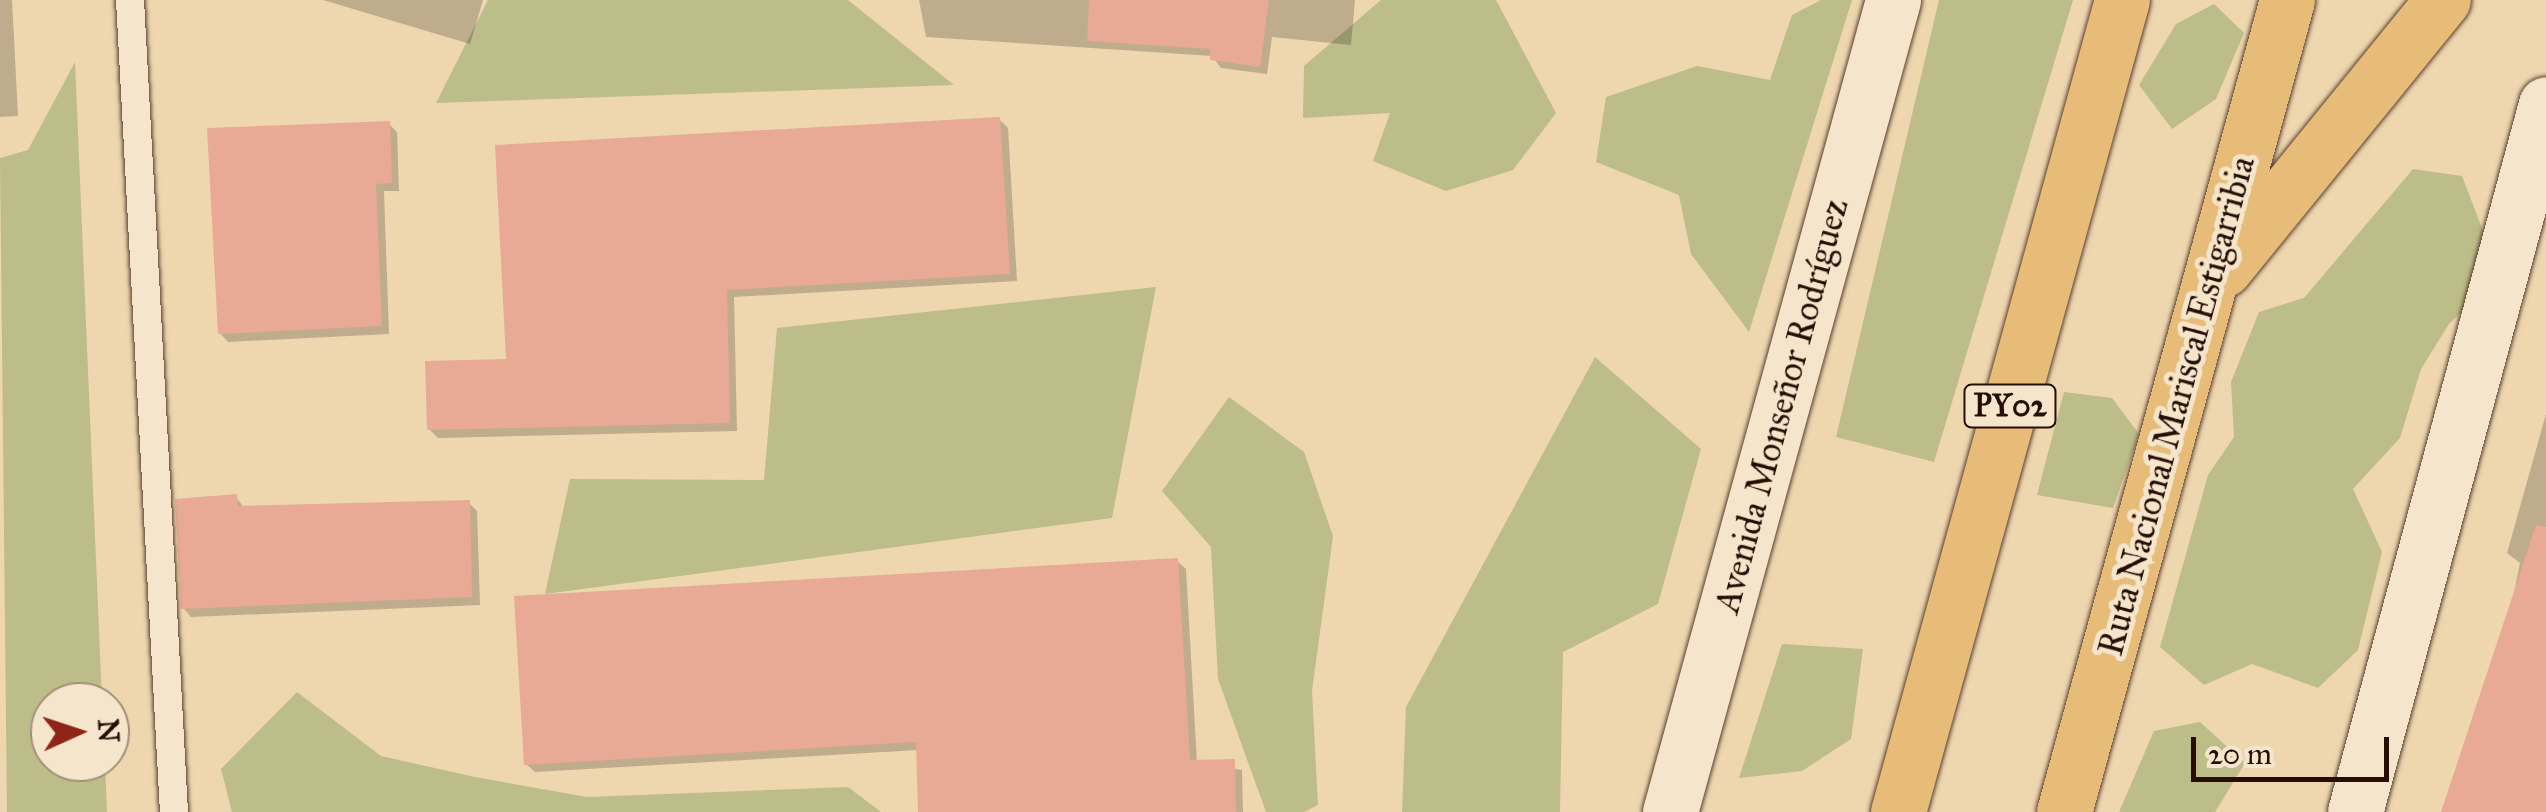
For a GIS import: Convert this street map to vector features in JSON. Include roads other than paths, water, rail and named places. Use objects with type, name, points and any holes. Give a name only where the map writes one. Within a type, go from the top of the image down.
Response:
[{"type":"highway","name":"PY02","points":[[1898,812],[2122,0]]},
{"type":"highway","name":"Ruta Nacional Mariscal Estigarribia","points":[[2064,812],[2287,0]]},
{"type":"highway","points":[[2212,283],[2443,0]]},
{"type":"street","name":"Avenida Monseñor Rodríguez","points":[[1670,812],[1893,0]]},
{"type":"street","points":[[2354,812],[2546,104]]},
{"type":"lane","points":[[130,0],[174,812]]}]
